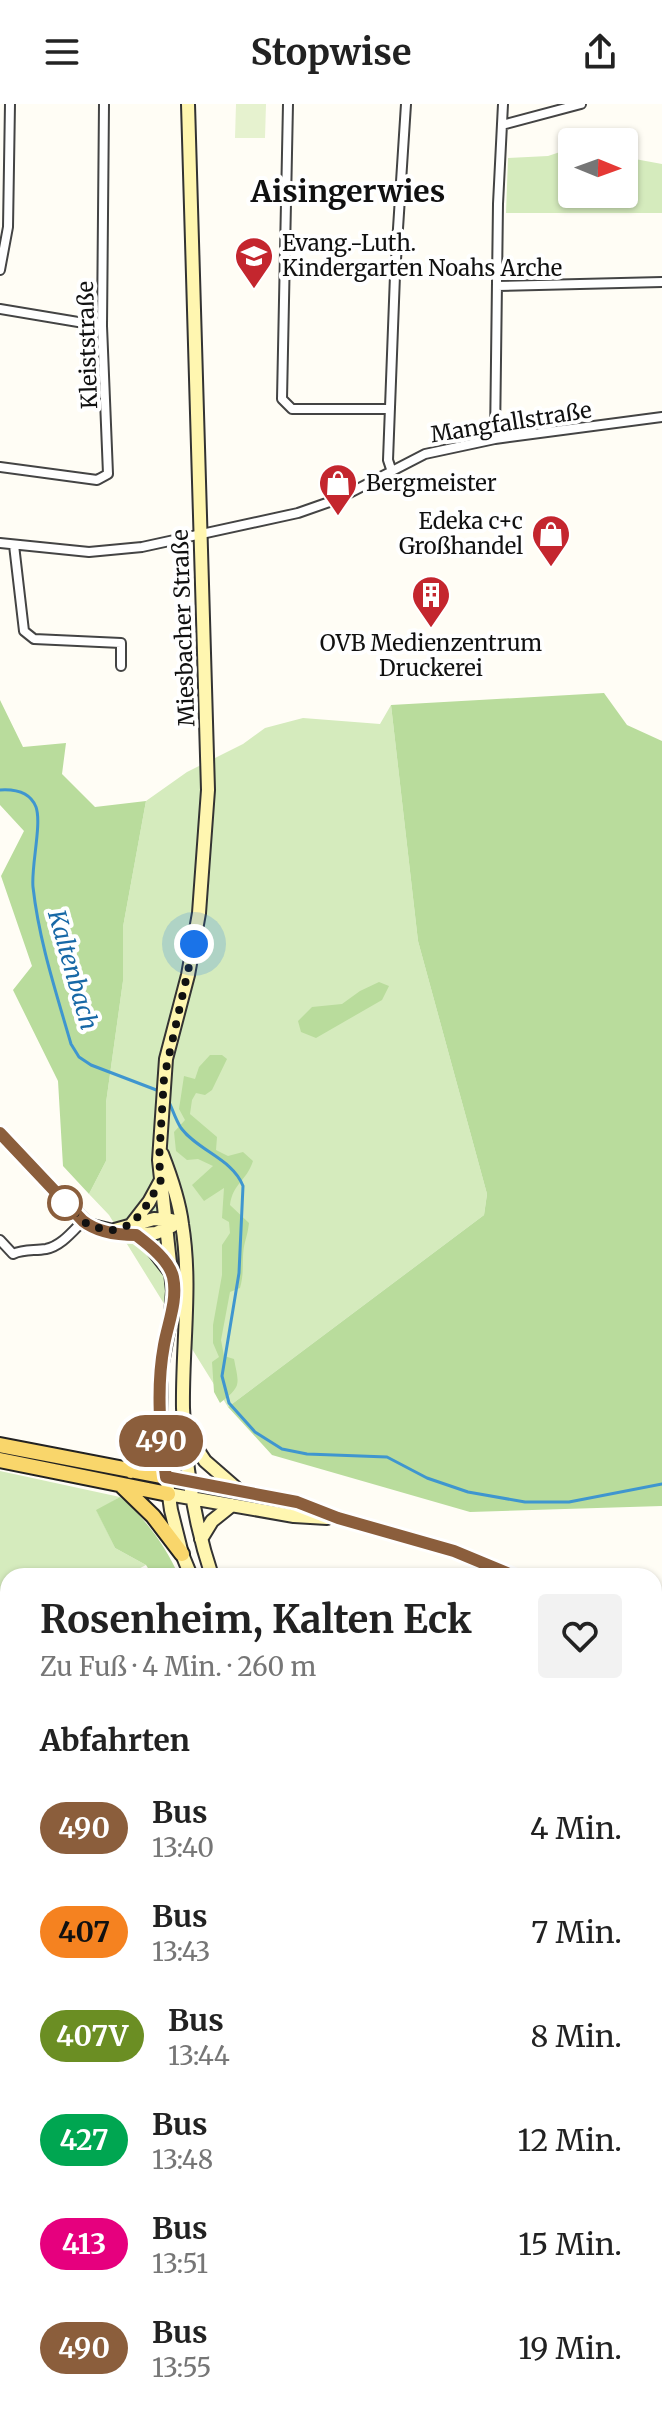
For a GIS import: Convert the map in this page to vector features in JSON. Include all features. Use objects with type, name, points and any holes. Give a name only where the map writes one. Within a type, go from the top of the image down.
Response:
[{"type":"main road","name":"Miesbacher Straße","points":[[188,104],[208,790],[199,913],[164,1078],[160,1127],[161,1180],[173,1275],[171,1316],[161,1368],[160,1433],[168,1494],[188,1568]]},
{"type":"main road","points":[[0,1133],[83,1221],[94,1228],[134,1230],[154,1219],[167,1224],[182,1222]]},
{"type":"main road","name":"Miesbacher Straße","points":[[160,1147],[182,1222],[187,1306],[184,1429],[193,1498],[210,1568]]},
{"type":"main road","points":[[134,1230],[161,1180]]},
{"type":"main road","points":[[134,1230],[173,1275]]},
{"type":"main road","points":[[184,1429],[205,1461],[238,1490]]},
{"type":"main road","points":[[131,1471],[148,1453],[160,1433]]},
{"type":"main road","points":[[0,1445],[297,1502],[338,1518],[429,1542],[495,1568]]},
{"type":"main road","points":[[0,1460],[294,1516],[338,1518]]},
{"type":"main road","points":[[121,1485],[153,1516],[182,1554]]},
{"type":"main road","points":[[201,1539],[212,1521],[232,1505]]},
{"type":"street","points":[[0,270],[8,227],[5,148],[10,104]]},
{"type":"street","name":"Kleiststraße","points":[[0,467],[97,480],[106,478],[110,466],[102,326],[104,104]]},
{"type":"street","points":[[288,104],[282,399],[292,409],[390,409]]},
{"type":"street","points":[[391,469],[388,460],[390,409],[406,104]]},
{"type":"street","points":[[495,439],[503,104]]},
{"type":"street","points":[[502,125],[581,104]]},
{"type":"street","points":[[497,286],[662,282]]},
{"type":"street","points":[[0,309],[102,326]]},
{"type":"street","name":"Mangfallstraße","points":[[0,543],[89,552],[142,547],[298,513],[338,499],[425,454],[495,439],[662,417]]},
{"type":"street","points":[[14,545],[24,631],[34,639],[121,643],[121,666]]},
{"type":"street","points":[[0,1240],[13,1254],[50,1248],[60,1243],[83,1221]]},
{"type":"street","points":[[480,1568],[483,1563]]},
{"type":"green space","points":[[236,104],[266,104],[265,138],[235,138]]},
{"type":"green space","points":[[558,153],[558,208],[638,208],[638,160],[662,164],[662,213],[506,213],[508,158]]},
{"type":"green space","points":[[604,693],[627,725],[662,741],[662,1506],[470,1512],[272,1455],[228,1407],[484,1215],[487,1194],[418,941],[391,705]]},
{"type":"green space","points":[[0,700],[23,747],[66,743],[62,774],[95,807],[146,801],[123,927],[123,981],[106,1103],[106,1161],[89,1194],[63,1166],[58,1081],[13,990],[32,966],[1,876],[24,831],[0,805]]},
{"type":"green space","points":[[391,705],[418,941],[487,1194],[484,1215],[228,1407],[109,1215],[89,1194],[106,1161],[106,1103],[123,981],[123,927],[146,801],[187,772],[243,744],[265,728],[303,718],[380,724]]},
{"type":"green space","points":[[379,982],[389,986],[382,1000],[316,1038],[301,1032],[298,1021],[312,1007],[342,1004]]},
{"type":"green space","points":[[210,1055],[222,1055],[227,1059],[212,1090],[205,1095],[196,1093],[190,1114],[217,1137],[216,1150],[228,1156],[243,1152],[253,1161],[234,1192],[230,1205],[249,1223],[240,1288],[230,1292],[221,1340],[224,1356],[234,1359],[237,1384],[220,1403],[214,1392],[212,1362],[219,1357],[213,1343],[213,1325],[222,1275],[222,1245],[230,1233],[229,1222],[222,1218],[224,1188],[204,1201],[192,1185],[213,1166],[198,1159],[187,1160],[176,1151],[174,1132],[185,1120],[179,1109],[184,1076],[195,1079],[199,1067]]},
{"type":"green space","points":[[0,1471],[120,1497],[97,1511],[115,1548],[146,1565],[140,1568],[0,1568]]},
{"type":"green space","points":[[120,1497],[154,1533],[175,1568],[148,1568],[115,1548],[96,1510]]},
{"type":"waterway","name":"Kaltenbach","points":[[0,790],[21,792],[30,798],[38,814],[33,887],[39,927],[71,1044],[79,1057],[91,1065],[159,1091]]},
{"type":"waterway","name":"Kaltenbach","points":[[167,1098],[181,1128],[231,1169],[243,1186],[239,1273],[222,1376],[229,1403],[255,1432],[282,1449],[307,1454],[387,1457],[427,1478],[468,1492],[525,1502],[569,1502],[662,1484]]},
{"type":"bus line","name":"490","points":[[0,1133],[83,1221],[94,1228],[120,1235],[136,1235],[164,1261],[173,1275],[173,1303],[161,1368],[160,1433],[166,1477],[297,1502],[338,1518],[454,1551],[495,1568]]},
{"type":"place","name":"Evang.-Luth. Kindergarten Noahs Arche","points":[[254,290]]},
{"type":"place","name":"Bergmeister","points":[[338,517]]},
{"type":"place","name":"Edeka c+c Großhandel","points":[[551,568]]},
{"type":"place","name":"OVB Medienzentrum Druckerei","points":[[431,629]]},
{"type":"district","name":"Aisingerwies","points":[[348,191]]},
{"type":"route","points":[[65,1203],[88,1225],[110,1231],[132,1224],[161,1180],[160,1127],[166,1059],[194,944]]}]
